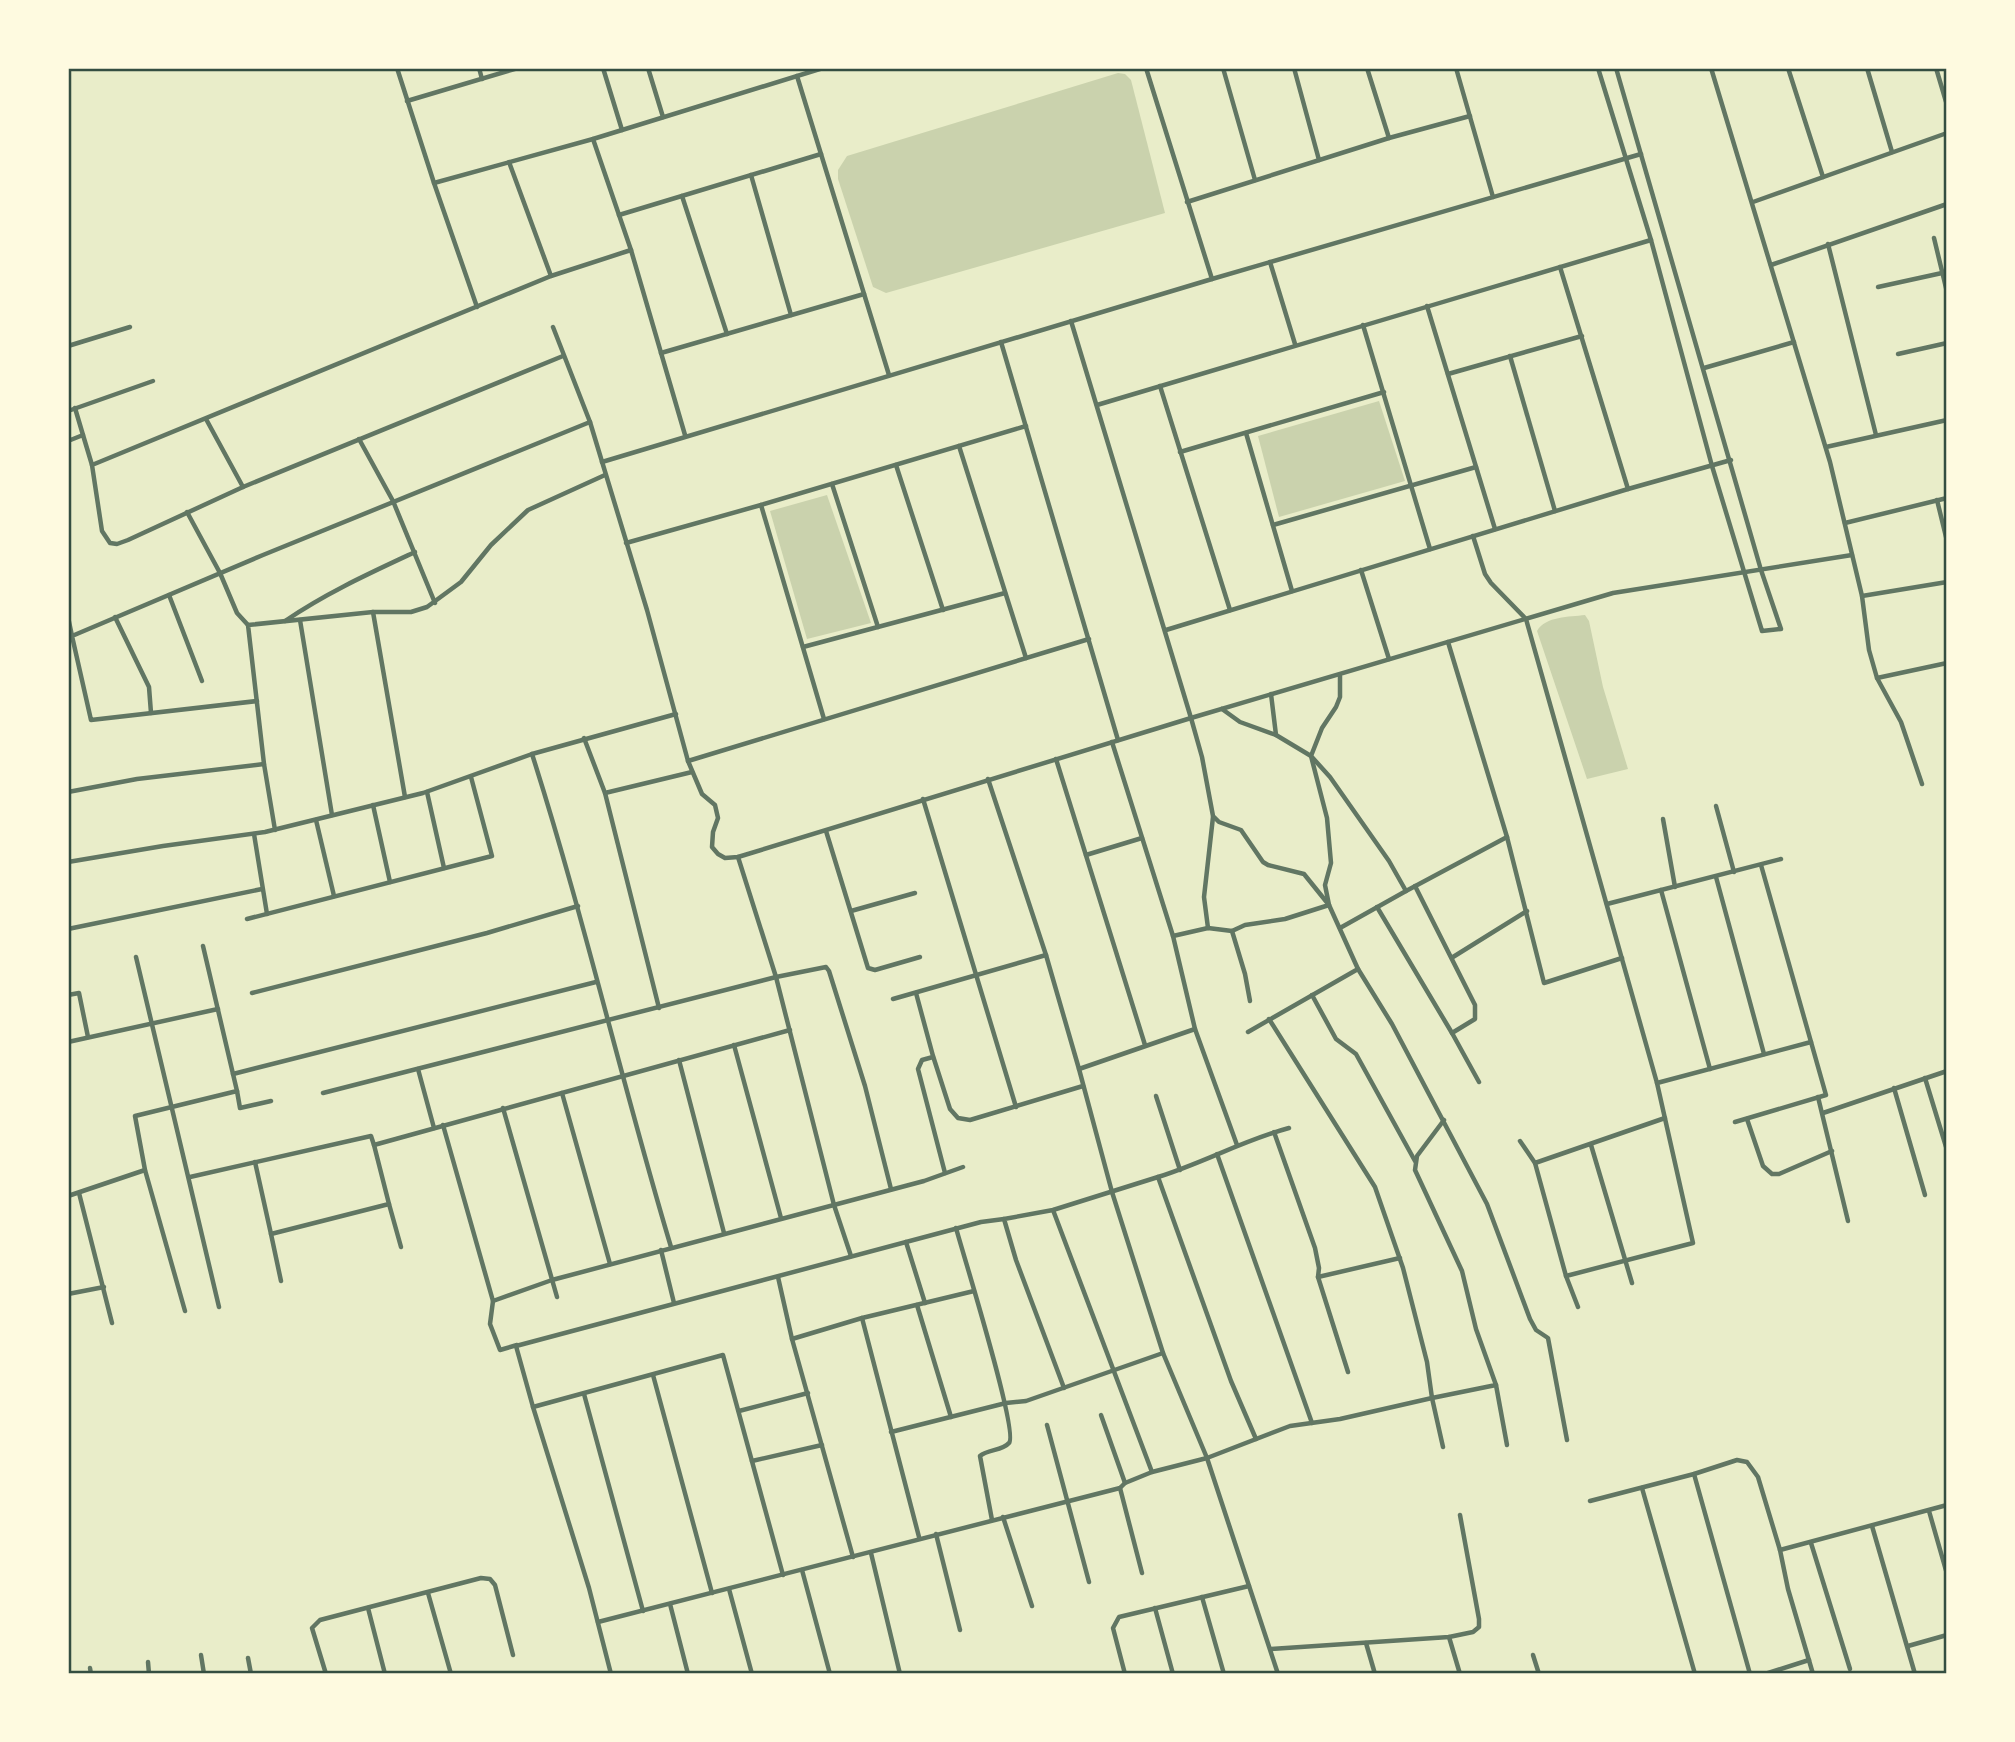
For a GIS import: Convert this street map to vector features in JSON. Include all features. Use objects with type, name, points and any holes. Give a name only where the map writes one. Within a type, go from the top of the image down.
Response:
[{"type":"street","points":[[397,68],[477,307]]},
{"type":"street","points":[[479,68],[482,79]]},
{"type":"street","points":[[407,101],[518,68]]},
{"type":"street","points":[[603,68],[622,130]]},
{"type":"street","points":[[649,68],[663,117]]},
{"type":"street","points":[[434,183],[593,139],[823,68]]},
{"type":"street","points":[[1146,68],[1212,279]]},
{"type":"street","points":[[1223,68],[1255,180]]},
{"type":"street","points":[[1294,68],[1319,160]]},
{"type":"street","points":[[1367,68],[1389,138]]},
{"type":"street","points":[[1456,68],[1493,197]]},
{"type":"street","points":[[1598,68],[1651,240],[1743,573],[1762,631],[1781,629],[1761,570],[1616,68]]},
{"type":"street","points":[[1711,68],[1826,447],[1862,596],[1869,650],[1877,678],[1901,722],[1922,784]]},
{"type":"street","points":[[1788,68],[1823,177]]},
{"type":"street","points":[[1867,68],[1892,152]]},
{"type":"street","points":[[1936,68],[1947,105]]},
{"type":"street","points":[[797,76],[889,375]]},
{"type":"street","points":[[1187,202],[1389,138],[1470,116]]},
{"type":"street","points":[[1753,202],[1947,133]]},
{"type":"street","points":[[593,139],[631,250],[685,436]]},
{"type":"street","points":[[619,215],[821,154]]},
{"type":"street","points":[[601,463],[1212,279],[1642,154]]},
{"type":"street","points":[[509,162],[551,276]]},
{"type":"street","points":[[751,175],[790,315]]},
{"type":"street","points":[[682,196],[727,334]]},
{"type":"street","points":[[1771,265],[1947,204]]},
{"type":"street","points":[[1934,238],[1947,292]]},
{"type":"street","points":[[1097,405],[1651,240]]},
{"type":"street","points":[[1828,244],[1876,435]]},
{"type":"street","points":[[92,466],[551,276],[631,250]]},
{"type":"street","points":[[1270,262],[1295,344]]},
{"type":"street","points":[[1560,267],[1628,489]]},
{"type":"street","points":[[1878,287],[1942,273]]},
{"type":"street","points":[[661,353],[864,294]]},
{"type":"street","points":[[1427,306],[1494,529]]},
{"type":"street","points":[[1071,321],[1202,757],[1213,816],[1204,897],[1208,928]]},
{"type":"street","points":[[1363,324],[1430,549]]},
{"type":"street","points":[[68,346],[130,327]]},
{"type":"street","points":[[553,327],[590,422],[688,761],[702,794],[715,805],[718,818],[712,847],[725,858],[738,857],[826,831],[989,779],[1613,593],[1852,555]]},
{"type":"street","points":[[1448,374],[1582,336]]},
{"type":"street","points":[[1001,342],[1088,639],[1142,838],[1173,936],[1195,1029],[1237,1145]]},
{"type":"street","points":[[1704,368],[1794,342]]},
{"type":"street","points":[[1898,354],[1947,343]]},
{"type":"street","points":[[75,408],[92,466],[102,531],[110,542],[117,544],[243,487],[563,356]]},
{"type":"street","points":[[1510,356],[1555,511]]},
{"type":"street","points":[[68,411],[153,381]]},
{"type":"street","points":[[1160,386],[1230,610]]},
{"type":"street","points":[[1181,452],[1384,392]]},
{"type":"street","points":[[206,419],[243,487]]},
{"type":"street","points":[[1826,447],[1947,420]]},
{"type":"street","points":[[72,636],[393,501],[590,422]]},
{"type":"street","points":[[626,542],[1026,426]]},
{"type":"street","points":[[1246,433],[1292,591]]},
{"type":"street","points":[[68,441],[83,435]]},
{"type":"street","points":[[359,439],[393,501],[435,603]]},
{"type":"street","points":[[959,446],[1026,658]]},
{"type":"street","points":[[1166,630],[1494,529],[1731,460]]},
{"type":"street","points":[[896,465],[943,610]]},
{"type":"street","points":[[1273,525],[1476,467]]},
{"type":"street","points":[[248,625],[373,612],[411,612],[435,603],[461,582],[491,545],[528,510],[605,475]]},
{"type":"street","points":[[832,484],[878,627]]},
{"type":"street","points":[[1845,523],[1947,498]]},
{"type":"street","points":[[1937,500],[1947,541]]},
{"type":"street","points":[[761,505],[824,719]]},
{"type":"street","points":[[187,512],[220,573],[237,613],[248,625],[264,764],[275,830]]},
{"type":"street","points":[[1473,536],[1485,574],[1526,618],[1657,1083],[1693,1242],[1566,1276]]},
{"type":"street","points":[[284,622],[346,584],[415,552]]},
{"type":"street","points":[[1361,570],[1389,659]]},
{"type":"street","points":[[1862,596],[1947,582]]},
{"type":"street","points":[[803,647],[1005,593]]},
{"type":"street","points":[[169,595],[202,681]]},
{"type":"street","points":[[373,612],[405,797]]},
{"type":"street","points":[[68,617],[91,720],[257,701]]},
{"type":"street","points":[[116,617],[149,687],[151,713]]},
{"type":"street","points":[[300,620],[332,815]]},
{"type":"street","points":[[688,761],[1088,639]]},
{"type":"street","points":[[1448,642],[1507,837],[1545,984],[1622,958]]},
{"type":"street","points":[[1877,678],[1947,663]]},
{"type":"street","points":[[1340,676],[1340,697],[1322,728],[1311,756],[1327,818],[1331,863],[1325,885],[1329,905],[1358,969],[1392,1024],[1487,1204],[1530,1319],[1536,1330],[1548,1338],[1567,1440]]},
{"type":"street","points":[[1271,694],[1276,735]]},
{"type":"street","points":[[1222,709],[1240,722],[1276,735],[1311,756],[1330,777],[1389,861],[1406,891]]},
{"type":"street","points":[[68,862],[275,830],[426,792],[532,754],[676,714]]},
{"type":"street","points":[[584,738],[605,793],[659,1008]]},
{"type":"street","points":[[532,754],[578,906],[596,982],[671,1247]]},
{"type":"street","points":[[1056,759],[1145,1045]]},
{"type":"street","points":[[68,792],[137,779],[264,764]]},
{"type":"street","points":[[605,793],[692,772]]},
{"type":"street","points":[[247,919],[492,856],[471,777]]},
{"type":"street","points":[[989,779],[1046,955],[1112,1192],[1163,1353],[1206,1458],[1278,1674]]},
{"type":"street","points":[[426,792],[444,868]]},
{"type":"street","points":[[923,799],[1016,1107]]},
{"type":"street","points":[[373,805],[390,882]]},
{"type":"street","points":[[1716,806],[1734,872]]},
{"type":"street","points":[[1213,816],[1219,822],[1241,830],[1263,862],[1304,874],[1329,905]]},
{"type":"street","points":[[1663,819],[1675,887]]},
{"type":"street","points":[[316,820],[334,896]]},
{"type":"street","points":[[826,831],[863,955],[871,971],[920,957]]},
{"type":"street","points":[[254,834],[267,914]]},
{"type":"street","points":[[1339,928],[1507,837]]},
{"type":"street","points":[[1086,855],[1142,838]]},
{"type":"street","points":[[738,857],[776,977],[834,1205],[851,1256]]},
{"type":"street","points":[[1607,904],[1781,859]]},
{"type":"street","points":[[1735,1122],[1826,1095],[1761,865]]},
{"type":"street","points":[[1716,877],[1764,1054]]},
{"type":"street","points":[[1415,886],[1475,1004],[1475,1018],[1452,1033]]},
{"type":"street","points":[[68,929],[262,889]]},
{"type":"street","points":[[1661,890],[1710,1069]]},
{"type":"street","points":[[851,911],[915,893]]},
{"type":"street","points":[[1173,936],[1208,928],[1232,931],[1245,925],[1285,919],[1329,905]]},
{"type":"street","points":[[253,993],[578,906]]},
{"type":"street","points":[[1377,907],[1479,1082]]},
{"type":"street","points":[[1453,957],[1527,911]]},
{"type":"street","points":[[1232,931],[1250,1001]]},
{"type":"street","points":[[202,946],[240,1108],[271,1101]]},
{"type":"street","points":[[893,999],[1046,955]]},
{"type":"street","points":[[136,957],[219,1307]]},
{"type":"street","points":[[323,1093],[776,977],[827,967],[865,1086],[891,1189]]},
{"type":"street","points":[[1248,1032],[1358,969]]},
{"type":"street","points":[[233,1074],[596,982]]},
{"type":"street","points":[[68,995],[79,993],[88,1037]]},
{"type":"street","points":[[916,993],[950,1109],[958,1118],[970,1120],[1083,1086]]},
{"type":"street","points":[[1312,995],[1336,1039],[1356,1054],[1415,1162],[1419,1179],[1462,1271],[1476,1329],[1496,1385],[1507,1445]]},
{"type":"street","points":[[68,1042],[218,1009]]},
{"type":"street","points":[[1269,1019],[1375,1187],[1400,1258],[1427,1362],[1443,1447]]},
{"type":"street","points":[[1079,1069],[1195,1029]]},
{"type":"street","points":[[374,1145],[790,1030]]},
{"type":"street","points":[[1657,1083],[1811,1042]]},
{"type":"street","points":[[734,1045],[781,1218]]},
{"type":"street","points":[[933,1056],[922,1060],[918,1069],[945,1173]]},
{"type":"street","points":[[679,1060],[724,1233]]},
{"type":"street","points":[[418,1069],[435,1128]]},
{"type":"street","points":[[1823,1113],[1947,1071]]},
{"type":"street","points":[[1925,1078],[1947,1150]]},
{"type":"street","points":[[1894,1088],[1925,1195]]},
{"type":"street","points":[[185,1311],[145,1170],[135,1116],[237,1091]]},
{"type":"street","points":[[562,1093],[610,1264]]},
{"type":"street","points":[[1156,1096],[1180,1170]]},
{"type":"street","points":[[1818,1097],[1848,1221]]},
{"type":"street","points":[[503,1108],[557,1297]]},
{"type":"street","points":[[1535,1163],[1665,1118]]},
{"type":"street","points":[[1747,1119],[1763,1166],[1772,1174],[1779,1174],[1832,1151]]},
{"type":"street","points":[[1415,1162],[1419,1151],[1444,1121]]},
{"type":"street","points":[[443,1125],[494,1301],[490,1324],[500,1350],[956,1228],[1053,1210],[1180,1170],[1237,1145],[1289,1128]]},
{"type":"street","points":[[1274,1132],[1315,1248],[1318,1277],[1348,1372]]},
{"type":"street","points":[[190,1177],[371,1136],[401,1247]]},
{"type":"street","points":[[1520,1142],[1535,1163],[1566,1276],[1578,1307]]},
{"type":"street","points":[[1591,1145],[1632,1283]]},
{"type":"street","points":[[1217,1154],[1312,1423]]},
{"type":"street","points":[[255,1162],[281,1281]]},
{"type":"street","points":[[494,1301],[552,1280],[834,1205],[963,1167]]},
{"type":"street","points":[[68,1196],[145,1170]]},
{"type":"street","points":[[1158,1177],[1231,1381],[1256,1439]]},
{"type":"street","points":[[79,1193],[112,1323]]},
{"type":"street","points":[[271,1234],[389,1204]]},
{"type":"street","points":[[1053,1210],[1152,1472]]},
{"type":"street","points":[[1004,1219],[1063,1388]]},
{"type":"street","points":[[956,1228],[1006,1403],[1012,1437],[1010,1443],[980,1456],[992,1520]]},
{"type":"street","points":[[906,1242],[925,1303]]},
{"type":"street","points":[[661,1250],[674,1303]]},
{"type":"street","points":[[1318,1277],[1400,1258]]},
{"type":"street","points":[[778,1277],[792,1339],[853,1557]]},
{"type":"street","points":[[68,1294],[104,1287]]},
{"type":"street","points":[[792,1339],[862,1318],[974,1291]]},
{"type":"street","points":[[917,1305],[951,1417]]},
{"type":"street","points":[[862,1318],[919,1538]]},
{"type":"street","points":[[524,1343],[516,1346],[611,1674]]},
{"type":"street","points":[[891,1432],[1006,1403],[1026,1401],[1163,1353]]},
{"type":"street","points":[[533,1407],[723,1355],[783,1575]]},
{"type":"street","points":[[653,1376],[712,1593]]},
{"type":"street","points":[[598,1622],[1068,1501],[1122,1485],[1152,1472],[1206,1458],[1290,1426],[1340,1419],[1496,1385]]},
{"type":"street","points":[[738,1411],[808,1393]]},
{"type":"street","points":[[584,1394],[643,1611]]},
{"type":"street","points":[[1101,1415],[1122,1485],[1142,1573]]},
{"type":"street","points":[[1047,1425],[1089,1582]]},
{"type":"street","points":[[752,1461],[822,1445]]},
{"type":"street","points":[[1590,1501],[1695,1474],[1737,1460],[1747,1462],[1758,1477],[1813,1674]]},
{"type":"street","points":[[1695,1474],[1750,1674]]},
{"type":"street","points":[[1643,1488],[1695,1674]]},
{"type":"street","points":[[1780,1550],[1947,1505]]},
{"type":"street","points":[[1929,1511],[1947,1574]]},
{"type":"street","points":[[1271,1649],[1449,1637],[1473,1632],[1479,1627],[1479,1619],[1460,1515]]},
{"type":"street","points":[[1003,1517],[1032,1606]]},
{"type":"street","points":[[1872,1526],[1915,1674]]},
{"type":"street","points":[[936,1534],[960,1630]]},
{"type":"street","points":[[1811,1543],[1850,1669]]},
{"type":"street","points":[[871,1553],[900,1674]]},
{"type":"street","points":[[802,1570],[830,1674]]},
{"type":"street","points":[[326,1674],[312,1628],[320,1620],[481,1578],[490,1579],[495,1585],[513,1655]]},
{"type":"street","points":[[1125,1674],[1113,1628],[1119,1617],[1249,1586]]},
{"type":"street","points":[[729,1589],[752,1674]]},
{"type":"street","points":[[428,1593],[451,1674]]},
{"type":"street","points":[[1202,1597],[1224,1674]]},
{"type":"street","points":[[670,1604],[688,1674]]},
{"type":"street","points":[[368,1608],[386,1674]]},
{"type":"street","points":[[1155,1608],[1173,1674]]},
{"type":"street","points":[[1908,1646],[1947,1635]]},
{"type":"street","points":[[1449,1637],[1460,1674]]},
{"type":"street","points":[[1366,1643],[1375,1674]]},
{"type":"street","points":[[201,1655],[204,1674]]},
{"type":"street","points":[[1533,1655],[1539,1674]]},
{"type":"street","points":[[248,1658],[251,1674]]},
{"type":"street","points":[[1765,1674],[1809,1660]]},
{"type":"street","points":[[148,1662],[149,1674]]},
{"type":"green space","points":[[1118,73],[1125,74],[1131,80],[1165,213],[886,293],[873,287],[838,179],[838,170],[847,156]]},
{"type":"green space","points":[[1379,401],[1405,481],[1279,517],[1258,436]]},
{"type":"green space","points":[[827,495],[871,623],[807,639],[770,511]]},
{"type":"green space","points":[[1585,615],[1589,621],[1603,687],[1628,769],[1587,779],[1537,631],[1552,620]]}]
